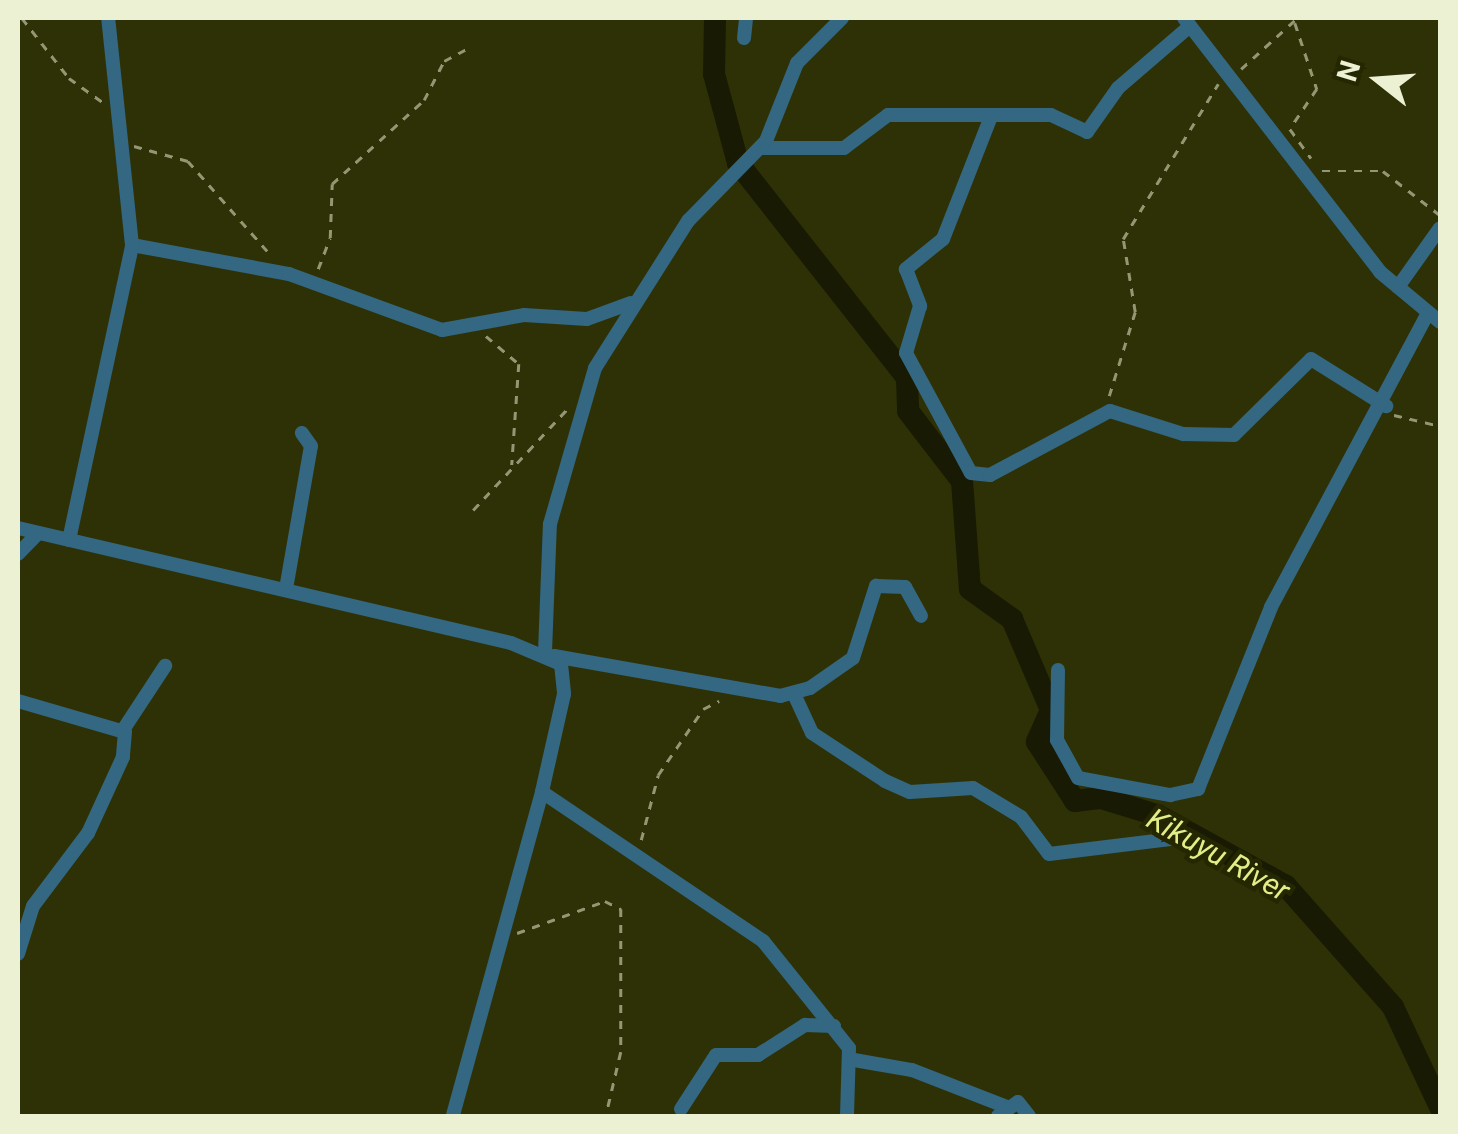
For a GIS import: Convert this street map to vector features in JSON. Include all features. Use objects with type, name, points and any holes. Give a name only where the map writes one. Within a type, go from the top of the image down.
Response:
[{"type":"street","points":[[69,540],[132,245],[123,112],[108,18]]},
{"type":"street","points":[[744,38],[746,18]]},
{"type":"street","points":[[453,1116],[542,792],[564,694],[549,654],[550,524],[584,391],[632,302],[688,221],[760,148],[797,63],[842,18]]},
{"type":"street","points":[[760,148],[844,148],[888,115],[990,119],[1051,115],[1092,130],[1118,88],[1187,22],[1226,77],[1398,287],[1434,317],[1271,607],[1198,789],[1170,795],[1078,778],[1058,740],[1058,670]]},
{"type":"street","points":[[990,119],[943,239],[906,265],[920,306],[906,353],[975,476],[1114,411],[1183,434],[1234,435],[1317,358],[1385,408]]},
{"type":"street","points":[[1398,287],[1440,228]]},
{"type":"street","points":[[132,245],[289,274],[430,328],[466,328],[524,315],[588,320],[632,302]]},
{"type":"street","points":[[286,589],[311,446],[302,432]]},
{"type":"street","points":[[18,528],[549,654],[734,689],[794,694],[852,658],[876,586],[905,587],[920,616]]},
{"type":"street","points":[[18,554],[38,533]]},
{"type":"street","points":[[18,954],[33,906],[88,833],[123,758],[123,730],[165,666]]},
{"type":"street","points":[[794,694],[812,733],[885,781],[991,796],[1049,854],[1172,840]]},
{"type":"street","points":[[18,701],[123,730]]},
{"type":"street","points":[[542,792],[636,850],[763,942],[834,1026],[854,1060],[847,1116]]},
{"type":"street","points":[[681,1108],[716,1055],[758,1054],[805,1026],[834,1026]]},
{"type":"street","points":[[854,1060],[1003,1112],[1024,1104],[1029,1116]]},
{"type":"path","points":[[22,18],[80,89],[123,112]]},
{"type":"path","points":[[1114,411],[1111,366],[1136,300],[1122,240],[1226,77],[1297,18]]},
{"type":"path","points":[[1295,23],[1317,90],[1290,128],[1311,169],[1383,171],[1440,214]]},
{"type":"path","points":[[310,283],[329,247],[332,184],[424,100],[444,61],[468,48]]},
{"type":"path","points":[[126,144],[188,161],[289,274]]},
{"type":"path","points":[[466,328],[498,341],[520,364],[512,465]]},
{"type":"path","points":[[474,510],[584,391]]},
{"type":"path","points":[[1385,408],[1440,426]]},
{"type":"path","points":[[636,850],[658,776],[703,709],[734,689]]},
{"type":"path","points":[[502,936],[598,902],[621,909],[620,1052],[606,1116]]},
{"type":"waterway","name":"Kikuyu River","points":[[715,18],[714,74],[738,163],[907,378],[908,411],[962,481],[970,589],[1012,619],[1051,710],[1037,742],[1075,801],[1101,798],[1157,815],[1286,886],[1393,1007],[1440,1107]]}]
